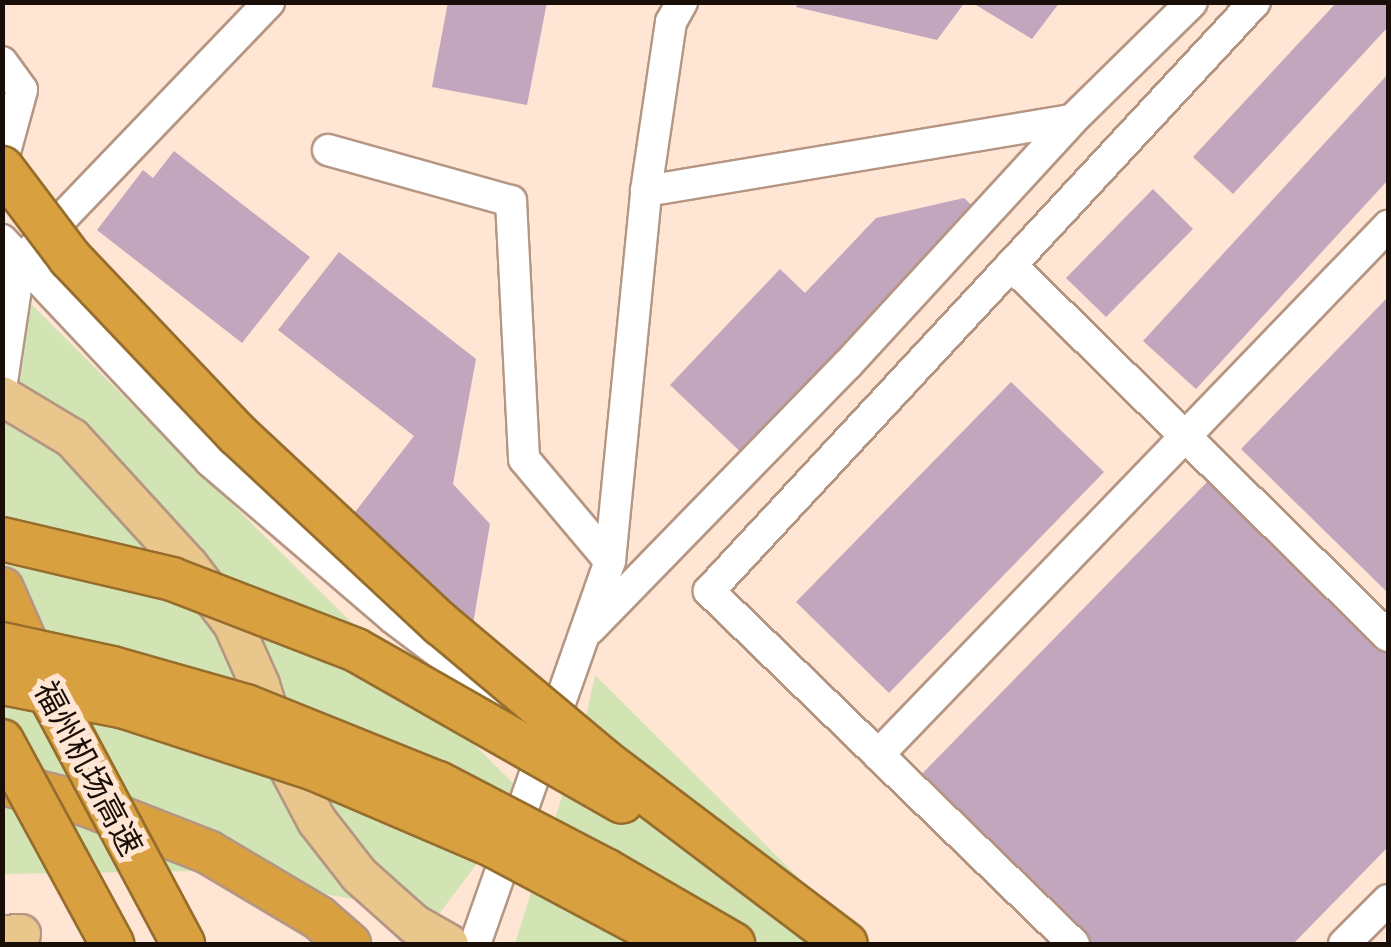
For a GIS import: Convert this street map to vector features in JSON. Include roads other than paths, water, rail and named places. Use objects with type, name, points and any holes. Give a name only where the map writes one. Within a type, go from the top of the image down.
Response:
[{"type":"highway","points":[[2,165],[70,258],[237,434],[426,611],[604,761],[830,932]]},
{"type":"highway","points":[[2,539],[172,579],[356,650],[632,808],[830,932]]},
{"type":"highway","name":"福州机场高速","points":[[2,588],[38,671],[183,944]]},
{"type":"highway","points":[[2,644],[112,668],[246,706],[438,782],[607,871],[733,944]]},
{"type":"highway","points":[[2,684],[124,707],[312,768],[496,847],[678,944]]},
{"type":"highway","name":"福州机场高速","points":[[2,741],[112,944]]},
{"type":"highway","points":[[2,783],[84,804],[208,852],[320,918],[349,944]]},
{"type":"main road","points":[[2,396],[72,438],[189,566],[232,624],[260,685],[282,755],[317,821],[359,875],[414,924],[449,944]]},
{"type":"lane","points":[[2,382],[8,257],[270,2]]},
{"type":"lane","points":[[475,944],[610,561],[646,191],[670,22],[682,2]]},
{"type":"lane","points":[[584,635],[847,365],[1072,120],[1192,2]]},
{"type":"lane","points":[[1074,944],[709,591],[1255,2]]},
{"type":"lane","points":[[2,62],[22,90],[2,165]]},
{"type":"lane","points":[[646,191],[1072,120]]},
{"type":"lane","points":[[328,150],[510,200],[524,458],[610,561]]},
{"type":"lane","points":[[878,755],[1388,226]]},
{"type":"lane","points":[[8,257],[210,461],[393,618],[520,714],[552,726]]},
{"type":"lane","points":[[1011,266],[1388,636]]},
{"type":"lane","points":[[1344,944],[1388,900]]}]
